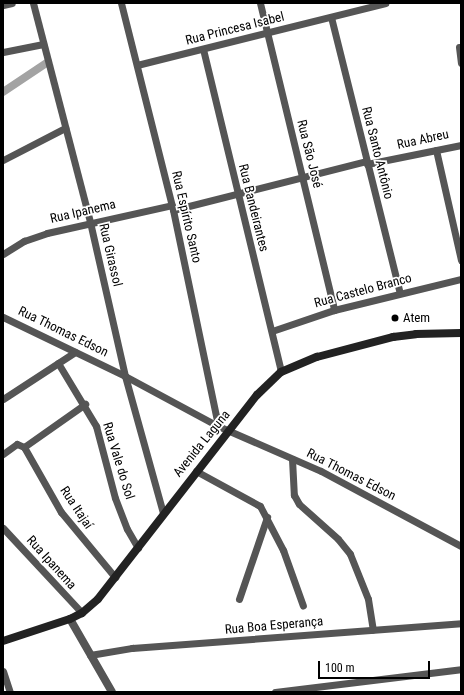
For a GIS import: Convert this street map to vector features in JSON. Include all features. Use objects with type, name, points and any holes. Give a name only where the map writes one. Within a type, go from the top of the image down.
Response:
[{"type":"main road","name":"Avenida Laguna","points":[[3,642],[70,620],[82,613],[115,577],[138,548],[162,513],[268,382],[281,372],[317,357],[387,338],[416,334],[461,333]]},
{"type":"street","points":[[3,5],[12,3]]},
{"type":"street","name":"Rua Girassol","points":[[33,3],[90,222],[125,376],[162,513]]},
{"type":"street","name":"Rua Espírito Santo","points":[[121,3],[172,208],[218,426]]},
{"type":"street","name":"Rua São José","points":[[260,3],[266,34],[334,310]]},
{"type":"street","name":"Rua Princesa Isabel","points":[[137,65],[266,34],[385,3]]},
{"type":"street","name":"Rua Santo Antônio","points":[[331,17],[366,163],[400,293]]},
{"type":"street","points":[[3,52],[43,44]]},
{"type":"street","points":[[459,47],[461,63]]},
{"type":"street","name":"Rua Bandeirantes","points":[[203,49],[237,195],[281,372]]},
{"type":"street","points":[[3,160],[65,128]]},
{"type":"street","name":"Rua Abreu","points":[[172,208],[237,195],[302,177],[366,163],[461,145]]},
{"type":"street","points":[[436,150],[461,260]]},
{"type":"street","name":"Rua Ipanema","points":[[3,254],[24,241],[90,222],[172,208]]},
{"type":"street","name":"Rua Castelo Branco","points":[[272,331],[334,310],[461,279]]},
{"type":"street","name":"Rua Thomas Edson","points":[[3,317],[125,376],[218,426]]},
{"type":"street","points":[[3,399],[58,362],[76,352]]},
{"type":"street","name":"Rua Vale do Sol","points":[[58,362],[85,404],[96,426],[124,522],[138,548]]},
{"type":"street","points":[[3,454],[18,444],[24,447],[85,404]]},
{"type":"street","points":[[218,426],[228,432]]},
{"type":"street","name":"Rua Thomas Edson","points":[[228,432],[321,471],[461,546]]},
{"type":"street","name":"Rua Itajaí","points":[[24,447],[61,512],[115,577]]},
{"type":"street","points":[[292,459],[294,495],[299,504],[338,539],[350,554],[368,599],[373,630]]},
{"type":"street","points":[[196,471],[248,496],[260,506],[267,517],[293,574],[303,606]]},
{"type":"street","points":[[239,599],[267,517]]},
{"type":"street","name":"Rua Ipanema","points":[[3,528],[82,613]]},
{"type":"street","points":[[70,620],[112,692]]},
{"type":"street","name":"Rua Boa Esperança","points":[[90,655],[132,648],[461,623]]},
{"type":"street","points":[[275,692],[461,669]]},
{"type":"street","points":[[3,671],[10,692]]},
{"type":"waterway","points":[[3,92],[48,62]]},
{"type":"place","name":"Atem","points":[[395,318]]}]
